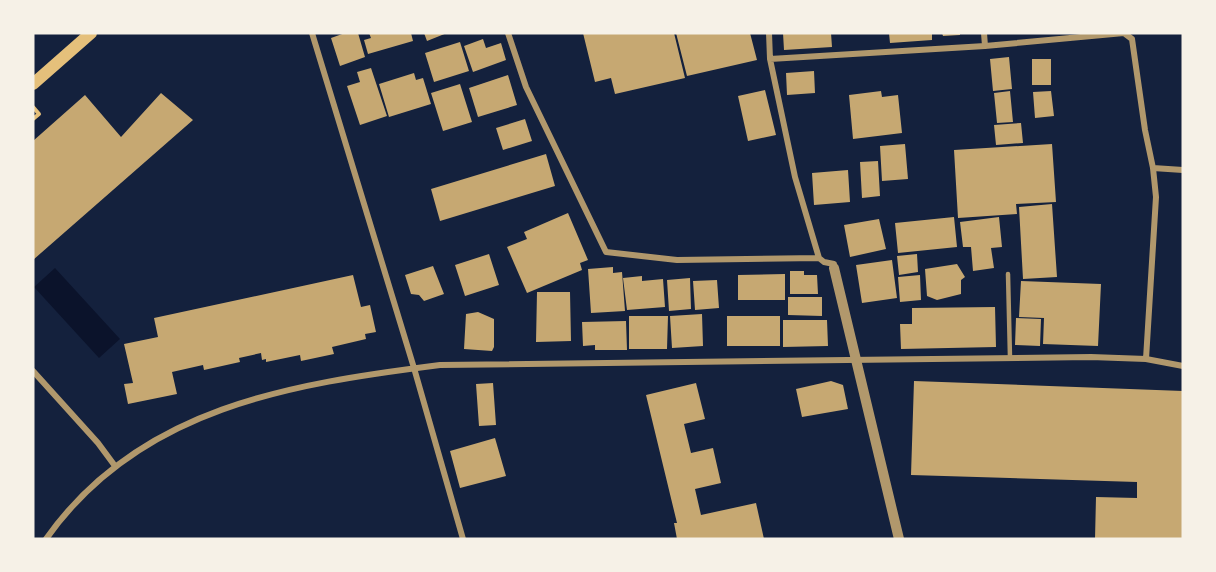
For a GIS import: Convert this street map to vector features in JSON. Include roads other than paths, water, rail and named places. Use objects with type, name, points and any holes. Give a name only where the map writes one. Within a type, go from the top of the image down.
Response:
[{"type":"main road","points":[[33,84],[91,33]]},
{"type":"street","points":[[312,33],[414,368],[463,539]]},
{"type":"street","points":[[508,33],[526,87],[606,252],[677,260],[819,258]]},
{"type":"street","points":[[769,33],[770,59],[795,177],[819,258],[824,262],[834,264],[899,539]]},
{"type":"street","points":[[984,33],[986,46]]},
{"type":"street","points":[[770,59],[986,46],[1124,33],[1132,39],[1145,130],[1154,168],[1156,197],[1146,359]]},
{"type":"street","points":[[1154,168],[1183,170]]},
{"type":"street","points":[[46,539],[60,519],[115,466],[160,436],[208,413],[247,400],[313,384],[414,368],[440,365],[1091,357],[1146,359],[1183,366]]},
{"type":"street","points":[[33,370],[98,443],[115,466]]},
{"type":"lane","points":[[1008,274],[1010,358]]},
{"type":"water","points":[[55,268],[120,339],[99,358],[34,287]]}]
